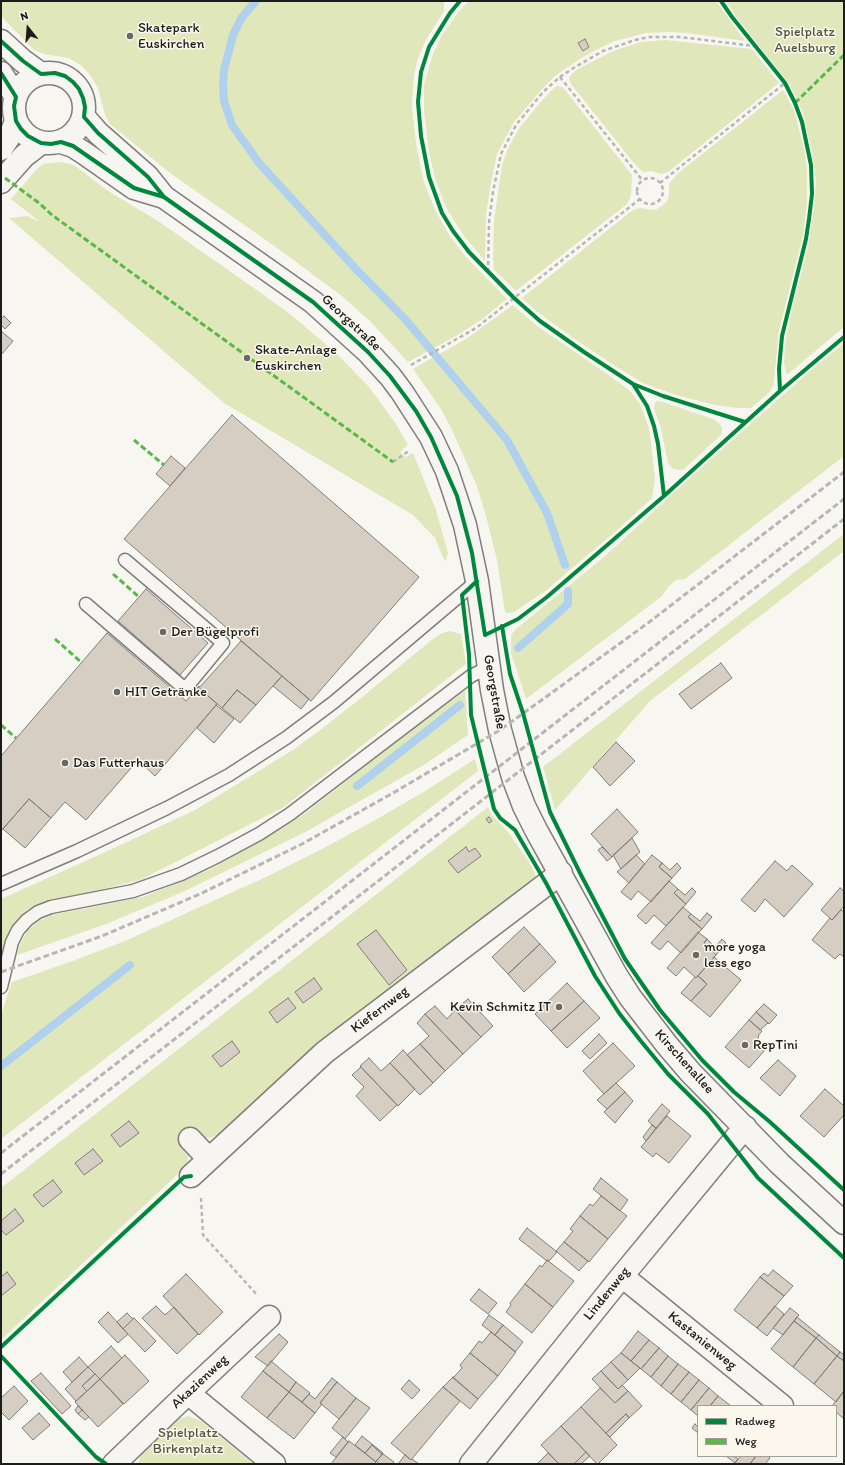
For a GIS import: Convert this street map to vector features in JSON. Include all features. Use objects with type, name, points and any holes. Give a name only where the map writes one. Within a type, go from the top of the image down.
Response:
[{"type":"street","points":[[1,41],[23,62],[41,74]]},
{"type":"street","points":[[1,73],[16,97]]},
{"type":"street","points":[[1,182],[24,156],[51,142],[70,137],[77,131],[84,117],[84,102],[82,93],[76,85],[60,74],[51,73],[32,77],[25,82],[19,89],[14,106],[16,121],[24,133],[32,139],[51,142]]},
{"type":"street","name":"Georgstraße","points":[[84,117],[98,133],[148,177],[164,197],[313,302],[368,352],[390,376],[427,430],[447,471],[465,525],[477,581],[489,667],[500,730],[513,777],[524,806],[561,873]]},
{"type":"street","points":[[1,149],[11,134],[16,121]]},
{"type":"street","name":"Georgstraße","points":[[51,142],[73,146],[134,188],[164,197]]},
{"type":"street","name":"Kirschenallee","points":[[561,873],[603,952],[630,997],[680,1061],[800,1184],[844,1223]]},
{"type":"street","name":"Kiefernweg","points":[[191,1176],[208,1158],[325,1052],[561,873]]},
{"type":"street","name":"Lindenweg","points":[[471,1464],[622,1276],[745,1127]]},
{"type":"street","points":[[190,1139],[208,1158]]},
{"type":"street","name":"Kastanienweg","points":[[622,1276],[781,1405]]},
{"type":"street","name":"Akazienweg","points":[[114,1464],[269,1317]]},
{"type":"street","points":[[188,1393],[274,1464]]},
{"type":"lane","points":[[86,604],[185,689],[223,643],[126,560]]},
{"type":"lane","points":[[1,884],[77,851],[167,808],[229,775],[286,738],[334,702],[477,581]]},
{"type":"lane","points":[[1,988],[12,942],[18,930],[27,920],[38,912],[51,907],[133,891],[181,874],[259,834],[290,814],[470,676],[489,667]]},
{"type":"path","points":[[488,272],[489,222],[493,192],[501,154],[516,125],[543,92],[560,77],[603,51],[634,40],[649,37],[680,37],[754,46]]},
{"type":"path","points":[[560,77],[643,181]]},
{"type":"path","points":[[660,183],[785,83]]},
{"type":"path","points":[[648,178],[653,178],[660,183],[663,192],[660,200],[655,203],[649,203],[640,199],[638,188],[643,181],[648,178]]},
{"type":"path","points":[[411,365],[476,328],[640,199]]},
{"type":"path","points":[[191,1176],[200,1184],[202,1235],[264,1302],[269,1317]]},
{"type":"green space","points":[[1,1],[444,1],[444,11],[426,40],[418,58],[414,75],[412,107],[420,164],[424,182],[435,210],[448,233],[465,256],[507,299],[481,320],[456,336],[408,362],[371,322],[343,297],[280,250],[170,173],[110,124],[105,115],[98,88],[90,75],[81,65],[68,58],[44,54],[34,50],[1,16]]},
{"type":"green space","points":[[469,1],[716,1],[745,41],[687,33],[646,33],[615,41],[583,57],[556,75],[514,122],[497,154],[486,215],[485,261],[464,236],[444,203],[435,178],[429,152],[424,111],[424,84],[433,54],[442,35],[459,11]]},
{"type":"green space","name":"Spielplatz Auelsburg","points":[[726,1],[844,1],[844,327],[788,374],[786,373],[784,362],[785,345],[790,318],[809,243],[814,208],[816,183],[813,156],[803,113],[790,85],[737,18]]},
{"type":"green space","points":[[665,40],[752,49],[779,83],[668,172],[661,174],[651,171],[643,172],[633,162],[571,84],[569,77],[576,70],[613,51],[641,42]]},
{"type":"green space","points":[[558,86],[565,90],[632,175],[631,196],[627,204],[516,291],[494,270],[494,220],[502,165],[508,148],[520,127],[544,98]]},
{"type":"green space","points":[[783,90],[794,110],[804,148],[807,169],[807,201],[803,236],[779,330],[774,381],[770,392],[751,408],[715,405],[676,395],[643,383],[573,338],[535,310],[522,298],[633,210],[640,208],[651,210],[657,209],[663,205],[668,200],[669,184],[677,174]]},
{"type":"green space","points":[[61,162],[74,165],[108,191],[158,221],[290,314],[335,352],[369,387],[396,424],[408,445],[400,452],[406,457],[413,453],[436,510],[448,553],[445,562],[435,538],[413,515],[224,403],[9,218],[27,216],[40,222],[11,199],[43,164]]},
{"type":"green space","points":[[513,305],[537,326],[610,376],[629,390],[634,396],[640,404],[649,428],[655,479],[652,498],[615,532],[544,592],[514,612],[508,613],[505,612],[497,560],[477,486],[441,409],[413,369],[466,339]]},
{"type":"green space","points":[[844,343],[844,456],[685,579],[676,580],[668,587],[662,596],[526,699],[511,653],[511,635],[516,629],[605,556],[701,468],[809,372]]},
{"type":"green space","points":[[657,401],[713,419],[720,424],[722,428],[722,434],[684,469],[673,469],[668,463],[661,429],[654,408]]},
{"type":"green space","points":[[844,534],[844,551],[650,701],[555,810],[543,767]]},
{"type":"green space","points":[[450,631],[461,634],[466,664],[284,807],[140,880],[53,899],[37,904],[27,910],[11,928],[1,955],[1,899],[195,810],[293,750],[356,702],[433,639],[440,634]]},
{"type":"green space","points":[[465,691],[468,735],[422,766],[307,831],[185,891],[106,924],[17,955],[21,942],[28,930],[39,921],[52,915],[143,897],[211,869],[253,845],[303,815],[427,718]]},
{"type":"green space","points":[[475,759],[478,771],[1,1139],[1,1015],[12,982],[125,941],[268,876],[370,823],[427,790]]},
{"type":"green space","points":[[488,807],[491,814],[509,833],[529,862],[536,876],[308,1052],[220,1134],[209,1138],[204,1138],[189,1154],[187,1163],[180,1172],[1,1340],[1,1188]]},
{"type":"green space","name":"Spielplatz Birkenplatz","points":[[188,1416],[201,1421],[253,1464],[138,1464],[141,1454],[176,1420]]},
{"type":"building","points":[[585,39],[589,47],[583,51],[578,43]]},
{"type":"building","points":[[4,316],[11,323],[5,329],[1,325],[1,319]]},
{"type":"building","points":[[1,331],[13,341],[1,355]]},
{"type":"building","points":[[232,415],[419,577],[311,701],[124,539]]},
{"type":"building","points":[[171,456],[185,468],[170,486],[156,474]]},
{"type":"building","name":"Der Bügelprofi","points":[[146,589],[208,643],[180,675],[118,621]]},
{"type":"building","points":[[107,633],[186,701],[198,687],[217,704],[155,776],[138,760],[86,820],[65,802],[51,818],[29,799],[1,831],[1,756]]},
{"type":"building","points":[[241,641],[282,676],[256,705],[237,690],[222,708],[198,687],[200,687]]},
{"type":"building","points":[[721,663],[732,678],[691,709],[679,694]]},
{"type":"building","points":[[282,676],[309,699],[301,709],[273,686]]},
{"type":"building","points":[[237,690],[256,705],[240,723],[222,708]]},
{"type":"building","points":[[216,705],[234,719],[214,743],[197,728]]},
{"type":"building","points":[[616,742],[635,761],[610,786],[593,767]]},
{"type":"building","points":[[29,799],[51,818],[25,848],[3,829]]},
{"type":"building","points":[[617,809],[638,832],[612,857],[591,834]]},
{"type":"building","points":[[489,817],[492,821],[489,823],[486,819]]},
{"type":"building","points":[[632,838],[640,852],[621,869],[613,855]]},
{"type":"building","points":[[466,847],[469,852],[475,848],[481,856],[458,873],[448,861]]},
{"type":"building","points":[[602,847],[612,857],[607,861],[598,850]]},
{"type":"building","points":[[636,855],[645,864],[629,883],[617,872]]},
{"type":"building","points":[[652,855],[662,863],[659,867],[672,878],[651,902],[638,891],[631,900],[621,892]]},
{"type":"building","points":[[775,861],[787,871],[792,865],[813,884],[784,917],[765,899],[755,912],[741,900]]},
{"type":"building","points":[[662,863],[670,870],[677,863],[681,868],[672,878],[659,867]]},
{"type":"building","points":[[669,881],[678,889],[674,893],[686,904],[666,926],[654,915],[646,924],[637,916]]},
{"type":"building","points":[[692,888],[696,892],[686,904],[674,893],[678,889],[685,895]]},
{"type":"building","points":[[840,888],[844,891],[844,906],[832,920],[821,910]]},
{"type":"building","points":[[683,907],[691,914],[688,917],[702,929],[681,953],[668,941],[660,950],[651,943]]},
{"type":"building","points":[[841,910],[844,912],[844,957],[840,954],[835,959],[812,940],[830,918],[832,920]]},
{"type":"building","points":[[707,913],[712,917],[702,929],[688,917],[691,914],[700,921]]},
{"type":"building","points":[[524,927],[540,944],[508,974],[492,957]]},
{"type":"building","points":[[376,930],[407,970],[389,985],[357,944]]},
{"type":"building","points":[[698,932],[707,939],[704,943],[716,955],[696,978],[684,967],[676,976],[667,968]]},
{"type":"building","points":[[707,939],[715,947],[722,939],[726,943],[716,955],[704,943]]},
{"type":"building","points":[[540,944],[556,962],[524,992],[508,974]]},
{"type":"building","points":[[714,957],[741,980],[710,1017],[691,1001],[707,984],[698,976]]},
{"type":"building","points":[[698,976],[707,984],[691,1001],[681,993],[695,977],[696,978]]},
{"type":"building","points":[[314,978],[322,989],[303,1003],[295,992]]},
{"type":"building","points":[[567,983],[584,1001],[551,1031],[535,1014]]},
{"type":"building","points":[[288,998],[296,1008],[277,1023],[269,1012]]},
{"type":"building","points":[[468,999],[493,1026],[481,1037],[455,1010]]},
{"type":"building","points":[[584,1001],[600,1018],[567,1048],[551,1031]]},
{"type":"building","points":[[764,1004],[777,1015],[769,1024],[756,1012]]},
{"type":"building","points":[[435,1006],[447,1019],[455,1010],[481,1037],[463,1054],[425,1014]]},
{"type":"building","points":[[756,1012],[768,1023],[760,1030],[749,1020]]},
{"type":"building","points":[[425,1014],[463,1054],[445,1071],[420,1044],[429,1036],[417,1023]]},
{"type":"building","points":[[749,1020],[762,1031],[756,1041],[765,1050],[749,1068],[725,1047]]},
{"type":"building","points":[[599,1034],[607,1043],[590,1059],[582,1051]]},
{"type":"building","points":[[232,1041],[240,1052],[221,1067],[212,1056]]},
{"type":"building","points":[[613,1043],[635,1066],[604,1094],[583,1071]]},
{"type":"building","points":[[420,1044],[445,1071],[433,1083],[407,1055]]},
{"type":"building","points":[[403,1050],[433,1083],[420,1095],[390,1063]]},
{"type":"building","points":[[369,1058],[381,1071],[390,1063],[415,1089],[398,1106],[360,1066]]},
{"type":"building","points":[[778,1060],[796,1076],[780,1096],[760,1078]]},
{"type":"building","points":[[361,1067],[397,1105],[380,1121],[356,1096],[364,1087],[352,1075]]},
{"type":"building","points":[[616,1083],[625,1092],[607,1109],[597,1100]]},
{"type":"building","points":[[825,1089],[844,1106],[844,1115],[824,1137],[800,1116]]},
{"type":"building","points":[[625,1092],[633,1101],[615,1123],[604,1112]]},
{"type":"building","points":[[662,1104],[670,1111],[656,1128],[648,1121]]},
{"type":"building","points":[[667,1116],[691,1136],[669,1163],[656,1153],[653,1157],[641,1147]]},
{"type":"building","points":[[129,1121],[139,1133],[120,1147],[111,1135]]},
{"type":"building","points":[[652,1125],[656,1128],[646,1141],[643,1137]]},
{"type":"building","points":[[93,1149],[103,1161],[84,1175],[75,1163]]},
{"type":"building","points":[[601,1178],[628,1200],[620,1211],[593,1189]]},
{"type":"building","points":[[53,1180],[62,1192],[43,1207],[33,1195]]},
{"type":"building","points":[[601,1196],[627,1216],[608,1239],[580,1216],[590,1204],[593,1206]]},
{"type":"building","points":[[15,1209],[24,1221],[6,1235],[1,1230],[1,1221]]},
{"type":"building","points":[[580,1216],[608,1239],[589,1262],[564,1242],[573,1231],[570,1229]]},
{"type":"building","points":[[527,1228],[557,1252],[549,1261],[519,1239]]},
{"type":"building","points":[[564,1242],[588,1261],[579,1271],[556,1251]]},
{"type":"building","points":[[547,1260],[574,1281],[553,1307],[525,1284],[540,1265],[542,1267]]},
{"type":"building","points":[[773,1270],[793,1286],[784,1296],[760,1277],[764,1273],[768,1276]]},
{"type":"building","points":[[7,1272],[16,1284],[1,1296],[1,1277]]},
{"type":"building","points":[[186,1274],[223,1312],[199,1335],[163,1296]]},
{"type":"building","points":[[760,1277],[784,1296],[757,1328],[734,1310]]},
{"type":"building","points":[[525,1284],[553,1307],[532,1333],[506,1312],[511,1305],[510,1303]]},
{"type":"building","points":[[479,1289],[497,1303],[488,1314],[470,1300]]},
{"type":"building","points":[[156,1306],[165,1315],[174,1307],[198,1334],[177,1354],[142,1318]]},
{"type":"building","points":[[775,1306],[784,1314],[767,1336],[757,1328]]},
{"type":"building","points":[[790,1308],[799,1315],[783,1335],[773,1328]]},
{"type":"building","points":[[108,1312],[128,1334],[118,1343],[98,1322]]},
{"type":"building","points":[[127,1313],[133,1319],[123,1329],[117,1322]]},
{"type":"building","points":[[489,1315],[503,1325],[495,1335],[482,1325]]},
{"type":"building","points":[[797,1317],[819,1335],[816,1338],[794,1321]]},
{"type":"building","points":[[134,1318],[156,1341],[145,1352],[123,1329]]},
{"type":"building","points":[[794,1321],[816,1338],[793,1367],[771,1349]]},
{"type":"building","points":[[503,1325],[523,1342],[515,1352],[495,1335]]},
{"type":"building","points":[[638,1331],[649,1340],[631,1361],[621,1353]]},
{"type":"building","points":[[491,1332],[516,1352],[498,1376],[470,1353],[479,1341],[482,1343]]},
{"type":"building","points":[[279,1334],[288,1342],[268,1366],[255,1357]]},
{"type":"building","points":[[819,1335],[840,1352],[837,1356],[816,1338]]},
{"type":"building","points":[[816,1338],[837,1356],[814,1384],[793,1367]]},
{"type":"building","points":[[649,1340],[659,1348],[641,1369],[631,1361]]},
{"type":"building","points":[[111,1346],[122,1358],[100,1379],[88,1367]]},
{"type":"building","points":[[659,1348],[668,1356],[651,1377],[641,1369]]},
{"type":"building","points":[[840,1352],[844,1355],[844,1361],[837,1356]]},
{"type":"building","points":[[470,1353],[498,1376],[478,1399],[453,1378],[462,1368],[460,1365]]},
{"type":"building","points":[[621,1353],[640,1368],[628,1380],[611,1362]]},
{"type":"building","points":[[125,1355],[149,1381],[124,1404],[100,1379]]},
{"type":"building","points":[[668,1356],[678,1364],[661,1386],[651,1377]]},
{"type":"building","points":[[837,1356],[844,1361],[844,1391],[836,1402],[814,1384]]},
{"type":"building","points":[[79,1357],[88,1367],[72,1382],[63,1372]]},
{"type":"building","points":[[271,1361],[296,1382],[289,1392],[263,1371]]},
{"type":"building","points":[[611,1362],[628,1380],[618,1389],[601,1371]]},
{"type":"building","points":[[678,1364],[689,1372],[671,1394],[661,1386]]},
{"type":"building","points":[[88,1367],[95,1374],[82,1386],[87,1391],[76,1401],[65,1389]]},
{"type":"building","points":[[263,1371],[289,1392],[267,1418],[241,1397]]},
{"type":"building","points":[[601,1371],[618,1389],[622,1385],[628,1391],[615,1403],[592,1379]]},
{"type":"building","points":[[689,1372],[699,1380],[681,1402],[671,1394]]},
{"type":"building","points":[[41,1373],[71,1406],[62,1414],[31,1381]]},
{"type":"building","points":[[95,1374],[100,1379],[87,1391],[82,1386]]},
{"type":"building","points":[[453,1377],[478,1399],[470,1409],[443,1387]]},
{"type":"building","points":[[332,1378],[337,1382],[320,1403],[322,1404],[315,1413],[302,1402],[309,1394],[315,1399]]},
{"type":"building","points":[[100,1379],[123,1404],[98,1427],[75,1402]]},
{"type":"building","points":[[409,1380],[420,1390],[412,1399],[401,1389]]},
{"type":"building","points":[[699,1380],[709,1388],[691,1410],[681,1402]]},
{"type":"building","points":[[296,1382],[310,1393],[302,1402],[289,1392]]},
{"type":"building","points":[[337,1382],[356,1398],[339,1419],[320,1403]]},
{"type":"building","points":[[14,1386],[28,1401],[9,1420],[1,1412],[1,1398]]},
{"type":"building","points":[[443,1387],[460,1401],[411,1460],[391,1443]]},
{"type":"building","points":[[600,1388],[615,1403],[628,1391],[642,1406],[629,1418],[626,1414],[606,1433],[581,1407]]},
{"type":"building","points":[[709,1388],[718,1396],[711,1405],[697,1405],[697,1415],[691,1410]]},
{"type":"building","points":[[844,1391],[844,1419],[837,1413],[837,1405],[833,1405]]},
{"type":"building","points":[[289,1392],[315,1413],[294,1439],[267,1418]]},
{"type":"building","points":[[718,1396],[730,1405],[711,1405]]},
{"type":"building","points":[[356,1398],[370,1408],[345,1439],[332,1428]]},
{"type":"building","points":[[78,1406],[82,1410],[78,1414],[75,1410]]},
{"type":"building","points":[[581,1407],[617,1445],[598,1464],[561,1426]]},
{"type":"building","points":[[82,1410],[89,1417],[85,1420],[78,1414]]},
{"type":"building","points":[[39,1413],[50,1425],[33,1440],[22,1428]]},
{"type":"building","points":[[626,1414],[629,1418],[610,1437],[606,1433]]},
{"type":"building","points":[[695,1424],[697,1426],[697,1432],[692,1428]]},
{"type":"building","points":[[561,1426],[586,1452],[574,1464],[559,1464],[541,1445]]},
{"type":"building","points":[[362,1436],[383,1453],[382,1454],[372,1445],[365,1453],[355,1445]]},
{"type":"building","points":[[343,1437],[348,1442],[336,1457],[330,1453]]},
{"type":"building","points":[[349,1441],[376,1462],[374,1464],[331,1464]]},
{"type":"building","points":[[372,1445],[382,1454],[376,1462],[365,1453]]},
{"type":"building","points":[[586,1452],[590,1456],[581,1464],[574,1464]]},
{"type":"building","points":[[548,1453],[559,1464],[537,1464]]},
{"type":"building","points":[[383,1454],[394,1462],[392,1464],[379,1464],[376,1461]]},
{"type":"building","points":[[405,1455],[411,1460],[412,1459],[419,1464],[398,1464]]},
{"type":"building","points":[[727,1457],[735,1457],[738,1459],[735,1463]]},
{"type":"building","points":[[740,1457],[755,1457],[750,1464],[734,1464]]},
{"type":"building","points":[[755,1457],[770,1458],[765,1464],[750,1464]]},
{"type":"waterway","points":[[256,1],[242,17],[233,35],[224,70],[224,101],[232,125],[259,163],[355,268],[405,319],[507,440],[547,513],[565,565]]},
{"type":"waterway","points":[[518,648],[568,604],[568,591]]},
{"type":"waterway","points":[[357,786],[460,705]]},
{"type":"waterway","points":[[1,1066],[130,965]]},
{"type":"railway","points":[[1,972],[102,936],[200,894],[302,844],[393,793],[500,730],[648,623],[844,472]]},
{"type":"railway","points":[[1,1153],[844,499]]},
{"type":"railway","points":[[1,1174],[844,519]]},
{"type":"marked path","points":[[795,103],[844,55]]},
{"type":"marked path","points":[[5,178],[39,203],[52,215],[393,462]]},
{"type":"marked path","points":[[134,440],[164,465]]},
{"type":"marked path","points":[[113,574],[139,597]]},
{"type":"marked path","points":[[55,639],[82,663]]},
{"type":"marked path","points":[[1,725],[16,738]]},
{"type":"cycle path","points":[[460,1],[450,13],[429,47],[421,72],[418,102],[421,136],[429,177],[442,213],[453,231],[469,252],[514,298],[540,321],[584,352],[633,384],[663,396],[745,422]]},
{"type":"cycle path","points":[[721,1],[785,83],[802,122],[811,165],[812,194],[806,239],[782,336],[779,369],[780,391]]},
{"type":"cycle path","points":[[1,41],[23,61],[41,74],[55,73],[65,76],[73,82],[79,89],[83,98],[85,107],[84,117],[98,133],[148,177],[164,197],[313,302],[368,352],[390,376],[416,411],[431,437],[457,496],[472,553],[485,635],[518,619],[547,597],[664,496],[780,391],[844,337]]},
{"type":"cycle path","points":[[1,73],[16,97],[14,106],[16,121],[28,136],[41,143],[51,144],[61,142],[73,146],[134,188],[164,197]]},
{"type":"cycle path","points":[[633,384],[647,406],[654,426],[658,444],[664,496]]},
{"type":"cycle path","points":[[477,581],[462,595],[469,654],[471,715],[494,809],[500,818],[515,830],[546,883],[595,976],[619,1013],[640,1040],[668,1074],[708,1114],[758,1178],[844,1258]]},
{"type":"cycle path","points":[[502,626],[510,674],[523,713],[550,812],[625,959],[660,1010],[702,1060],[734,1092],[770,1122],[844,1190]]},
{"type":"cycle path","points":[[1,1347],[184,1177],[191,1176]]},
{"type":"cycle path","points":[[1,1356],[96,1457],[106,1464]]},
{"type":"place","name":"Skatepark Euskirchen","points":[[130,36]]},
{"type":"place","name":"Skate-Anlage Euskirchen","points":[[247,358]]},
{"type":"place","name":"Der Bügelprofi","points":[[163,632]]},
{"type":"place","name":"HIT Getränke","points":[[117,692]]},
{"type":"place","name":"Das Futterhaus","points":[[65,763]]},
{"type":"place","name":"more yoga less ego","points":[[696,955]]},
{"type":"place","name":"Kevin Schmitz IT","points":[[559,1007]]},
{"type":"place","name":"RepTini","points":[[745,1045]]}]
